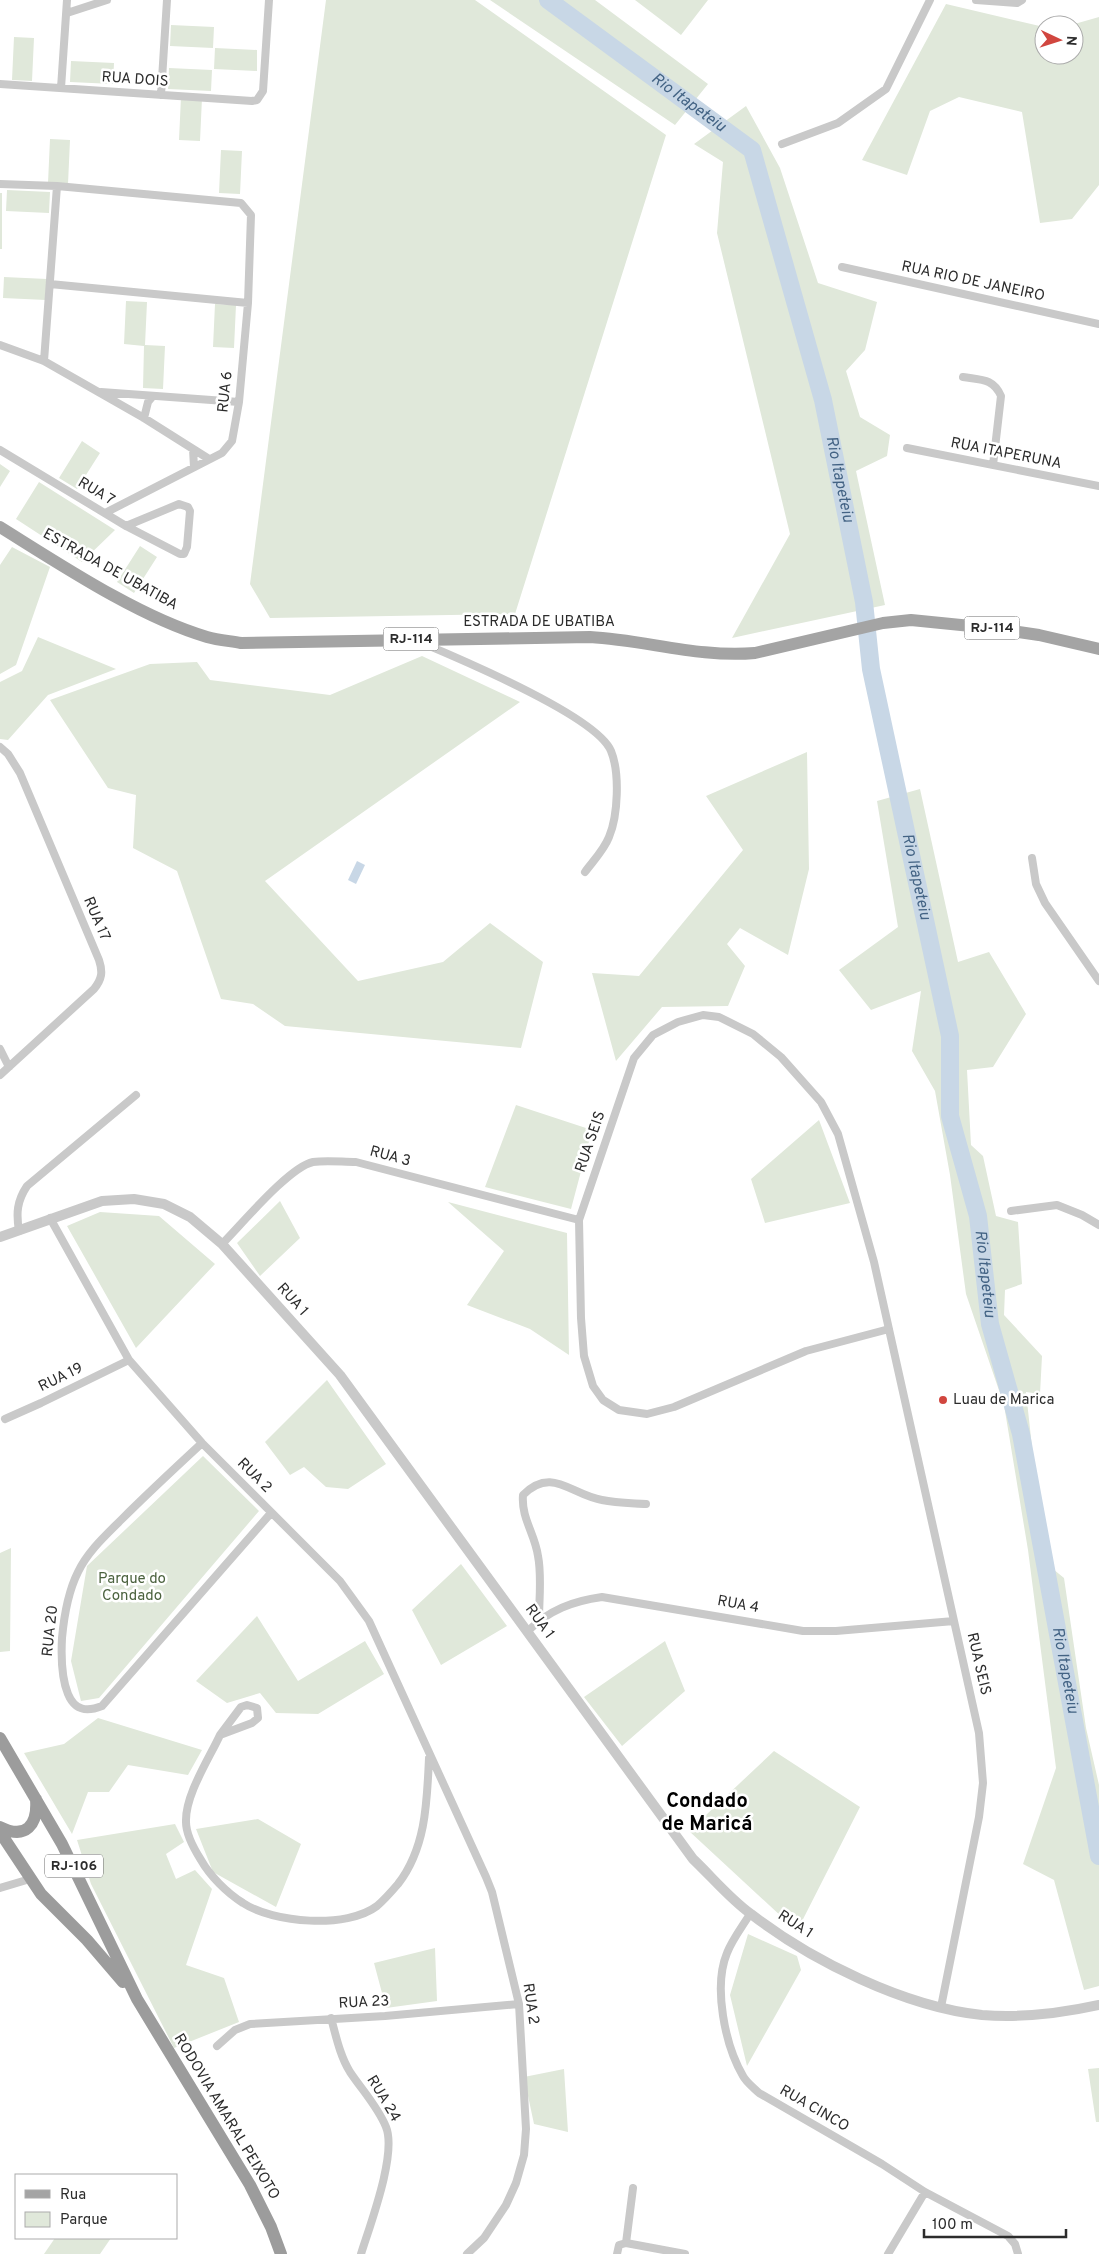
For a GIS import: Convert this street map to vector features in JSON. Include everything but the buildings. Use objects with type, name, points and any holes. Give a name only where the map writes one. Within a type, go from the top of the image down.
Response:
[{"type":"highway","name":"RODOVIA AMARAL PEIXOTO","points":[[0,1738],[36,1798],[83,1884],[137,1999],[250,2185],[271,2227],[281,2254]]},
{"type":"highway","points":[[0,1827],[14,1832],[26,1830],[34,1821],[36,1798]]},
{"type":"highway","name":"RODOVIA AMARAL PEIXOTO","points":[[0,1832],[30,1879],[105,1960],[137,1999]]},
{"type":"main road","name":"ESTRADA DE UBATIBA","points":[[0,527],[132,604],[208,637],[241,643],[590,637],[634,641],[703,653],[735,655],[755,653],[883,623],[911,620],[950,623],[1039,635],[1099,649]]},
{"type":"street","points":[[61,88],[67,0]]},
{"type":"street","points":[[67,12],[107,0]]},
{"type":"street","points":[[161,95],[167,0]]},
{"type":"street","name":"RUA DOIS","points":[[0,84],[257,100],[262,91],[268,0]]},
{"type":"street","points":[[782,144],[838,123],[886,89],[930,0]]},
{"type":"street","points":[[976,0],[1017,3],[1022,0]]},
{"type":"street","points":[[0,184],[57,186],[44,361]]},
{"type":"street","name":"RUA 6","points":[[57,186],[241,203],[250,211],[252,219],[248,303],[239,402],[232,441],[222,453],[105,513]]},
{"type":"street","name":"RUA RIO DE JANEIRO","points":[[842,267],[1099,324]]},
{"type":"street","points":[[50,284],[248,303]]},
{"type":"street","points":[[0,345],[44,361],[144,418],[210,459]]},
{"type":"street","points":[[963,377],[992,382],[996,385],[1001,396],[993,465]]},
{"type":"street","points":[[99,392],[239,402]]},
{"type":"street","points":[[144,418],[148,402],[153,396]]},
{"type":"street","name":"RUA ITAPERUNA","points":[[907,448],[1099,486]]},
{"type":"street","points":[[193,449],[194,467]]},
{"type":"street","name":"RUA 7","points":[[0,450],[126,526],[180,554],[184,554],[187,548],[191,517],[188,507],[179,504],[126,526]]},
{"type":"street","points":[[414,639],[508,681],[589,727],[603,739],[611,751],[614,765],[616,809],[608,840],[585,872]]},
{"type":"street","name":"RUA 17","points":[[0,746],[16,765],[99,960],[102,974],[94,989],[0,1075]]},
{"type":"street","points":[[1032,858],[1036,884],[1045,903],[1099,981]]},
{"type":"street","name":"RUA SEIS","points":[[889,1329],[806,1351],[674,1407],[647,1414],[619,1410],[603,1400],[593,1386],[584,1356],[581,1318],[579,1220],[634,1058],[653,1035],[678,1022],[703,1015],[719,1018],[752,1034],[781,1056],[821,1102],[838,1134],[874,1262],[889,1329],[979,1733],[983,1783],[979,1817],[941,2008]]},
{"type":"street","points":[[0,1049],[9,1067]]},
{"type":"street","points":[[19,1231],[16,1214],[19,1199],[27,1186],[136,1095]]},
{"type":"street","name":"RUA 3","points":[[222,1244],[293,1173],[312,1162],[356,1162],[579,1220]]},
{"type":"street","name":"RUA 1","points":[[0,1237],[102,1201],[142,1200],[164,1204],[190,1217],[222,1244],[340,1375],[693,1859],[750,1914],[812,1954],[873,1986],[941,2008],[993,2015],[1062,2013],[1099,2005]]},
{"type":"street","points":[[1010,1211],[1057,1206],[1082,1215],[1099,1225]]},
{"type":"street","name":"RUA 2","points":[[50,1218],[129,1360],[202,1443],[340,1581],[369,1621],[492,1892],[519,2004],[526,2129],[524,2155],[516,2183],[506,2205],[484,2238],[467,2254]]},
{"type":"street","name":"RUA 19","points":[[2,1419],[48,1400],[129,1360]]},
{"type":"street","name":"RUA 20","points":[[202,1443],[96,1546],[78,1571],[68,1602],[63,1628],[61,1663],[68,1694],[75,1705],[83,1710],[91,1710],[102,1706],[272,1513]]},
{"type":"street","points":[[540,1620],[539,1558],[522,1509],[523,1495],[532,1486],[550,1482],[562,1484],[585,1496],[602,1500],[646,1504]]},
{"type":"street","name":"RUA 4","points":[[528,1631],[540,1620],[575,1600],[602,1596],[803,1631],[836,1631],[954,1621]]},
{"type":"street","name":"RUA 2","points":[[220,1735],[252,1723],[258,1718],[257,1708],[247,1704],[241,1708],[220,1735],[190,1799],[186,1822],[192,1845],[207,1871],[242,1903],[265,1914],[288,1920],[319,1921],[353,1916],[376,1907],[398,1884],[420,1843],[427,1808],[429,1756]]},
{"type":"street","points":[[0,1888],[30,1879]]},
{"type":"street","name":"RUA CINCO","points":[[750,1914],[727,1952],[722,1969],[720,1994],[726,2030],[743,2077],[759,2093],[882,2164],[925,2192],[1008,2236],[1015,2244],[1018,2254]]},
{"type":"street","name":"RUA 23","points":[[217,2046],[245,2025],[385,2016],[519,2004]]},
{"type":"street","name":"RUA 24","points":[[331,2018],[343,2058],[380,2115],[387,2128],[389,2142],[381,2191],[361,2254]]},
{"type":"street","points":[[626,2243],[633,2188]]},
{"type":"street","points":[[888,2254],[925,2192]]},
{"type":"street","points":[[617,2254],[620,2245],[626,2243],[685,2254]]},
{"type":"green space","points":[[326,0],[475,0],[666,135],[515,614],[270,618],[250,584]]},
{"type":"green space","points":[[490,0],[595,0],[708,84],[675,125]]},
{"type":"green space","points":[[635,0],[708,0],[681,35]]},
{"type":"green space","points":[[946,4],[1034,25],[1034,65],[1084,65],[1084,21],[1099,17],[1099,185],[1072,219],[1040,223],[1022,112],[959,97],[930,111],[907,175],[862,160]]},
{"type":"green space","points":[[171,25],[214,27],[213,48],[170,46]]},
{"type":"green space","points":[[14,37],[34,38],[32,81],[12,80]]},
{"type":"green space","points":[[215,48],[257,50],[257,71],[214,69]]},
{"type":"green space","points":[[71,61],[114,63],[113,84],[70,82]]},
{"type":"green space","points":[[169,68],[212,70],[211,91],[168,89]]},
{"type":"green space","points":[[181,97],[202,98],[200,141],[179,140]]},
{"type":"green space","points":[[746,106],[780,168],[818,283],[877,302],[865,350],[846,371],[860,417],[890,435],[887,456],[856,471],[885,605],[732,638],[790,534],[717,233],[723,162],[694,144]]},
{"type":"green space","points":[[50,139],[70,140],[68,184],[48,183]]},
{"type":"green space","points":[[221,150],[242,151],[240,194],[219,193]]},
{"type":"green space","points":[[7,190],[50,192],[49,213],[6,211]]},
{"type":"green space","points":[[0,193],[2,193],[2,249],[0,249]]},
{"type":"green space","points":[[4,277],[47,279],[46,300],[3,298]]},
{"type":"green space","points":[[126,301],[147,302],[145,345],[165,346],[163,389],[143,388],[144,346],[124,344]]},
{"type":"green space","points":[[215,304],[236,305],[234,348],[213,347]]},
{"type":"green space","points":[[82,441],[100,453],[77,489],[59,478]]},
{"type":"green space","points":[[0,464],[10,471],[0,487]]},
{"type":"green space","points":[[39,482],[115,530],[82,562],[16,519]]},
{"type":"green space","points":[[140,546],[157,557],[134,593],[117,582]]},
{"type":"green space","points":[[12,547],[50,567],[16,665],[0,674],[0,565]]},
{"type":"green space","points":[[38,637],[116,669],[48,695],[8,740],[0,739],[0,682],[22,671]]},
{"type":"green space","points":[[422,656],[520,702],[265,881],[358,981],[443,962],[490,923],[543,962],[521,1048],[285,1026],[253,1004],[221,999],[177,871],[133,848],[136,795],[108,788],[50,700],[150,664],[197,662],[210,680],[330,695]]},
{"type":"green space","points":[[807,752],[809,869],[788,955],[740,928],[727,944],[745,966],[728,1006],[662,1007],[616,1061],[592,973],[639,976],[743,850],[706,796]]},
{"type":"green space","points":[[920,789],[958,962],[989,952],[1026,1014],[993,1067],[967,1070],[971,1145],[983,1156],[996,1216],[1018,1222],[1022,1284],[1005,1290],[1004,1315],[1042,1356],[1040,1394],[1026,1392],[1037,1493],[1053,1569],[1064,1578],[1086,1728],[1099,1785],[1099,1986],[1084,1990],[1054,1880],[1023,1864],[1056,1768],[1028,1550],[1004,1405],[966,1294],[950,1175],[935,1091],[912,1051],[921,991],[871,1010],[839,970],[898,927],[877,801]]},
{"type":"green space","points":[[516,1105],[592,1130],[571,1209],[485,1187]]},
{"type":"green space","points":[[819,1120],[850,1203],[765,1223],[751,1179]]},
{"type":"green space","points":[[280,1201],[300,1238],[260,1276],[237,1243]]},
{"type":"green space","points":[[448,1202],[567,1233],[569,1355],[530,1329],[467,1305],[504,1251]]},
{"type":"green space","points":[[100,1212],[159,1216],[215,1264],[136,1348],[67,1226]]},
{"type":"green space","points":[[327,1380],[386,1464],[348,1489],[326,1487],[304,1467],[290,1475],[265,1442]]},
{"type":"green space","name":"Parque do Condado","points":[[203,1456],[259,1511],[99,1698],[81,1701],[71,1661],[87,1566]]},
{"type":"green space","points":[[11,1548],[10,1651],[0,1652],[0,1553]]},
{"type":"green space","points":[[461,1564],[507,1626],[441,1665],[412,1610]]},
{"type":"green space","points":[[257,1616],[298,1681],[365,1641],[384,1674],[318,1714],[276,1713],[260,1693],[227,1703],[196,1681]]},
{"type":"green space","points":[[665,1641],[685,1691],[622,1746],[584,1697]]},
{"type":"green space","points":[[98,1718],[202,1750],[188,1775],[128,1765],[109,1792],[88,1792],[72,1834],[24,1753],[64,1744]]},
{"type":"green space","points":[[774,1751],[860,1807],[797,1931],[689,1831]]},
{"type":"green space","points":[[258,1819],[301,1844],[276,1907],[213,1872],[196,1829]]},
{"type":"green space","points":[[175,1824],[184,1842],[166,1854],[176,1879],[195,1870],[212,1889],[186,1965],[224,1978],[239,2022],[174,2048],[91,1884],[77,1840]]},
{"type":"green space","points":[[748,1934],[797,1956],[801,1970],[747,2066],[730,1995]]},
{"type":"green space","points":[[435,1948],[437,2001],[386,2008],[374,1963]]},
{"type":"green space","points":[[1099,2068],[1099,2122],[1096,2122],[1088,2069]]},
{"type":"green space","points":[[564,2069],[568,2132],[534,2124],[524,2077]]},
{"type":"green space","points":[[54,2239],[110,2239],[100,2254],[44,2254]]},
{"type":"water","points":[[357,861],[365,865],[356,884],[348,880]]},
{"type":"waterway","name":"Rio Itapeteiu","points":[[548,0],[752,150],[823,400],[864,602],[871,669],[950,1036],[950,1116],[978,1216],[990,1324],[1021,1434],[1099,1856]]},
{"type":"place","name":"Luau de Marica","points":[[943,1400]]},
{"type":"district","name":"Condado de Maricá","points":[[707,1814]]}]
